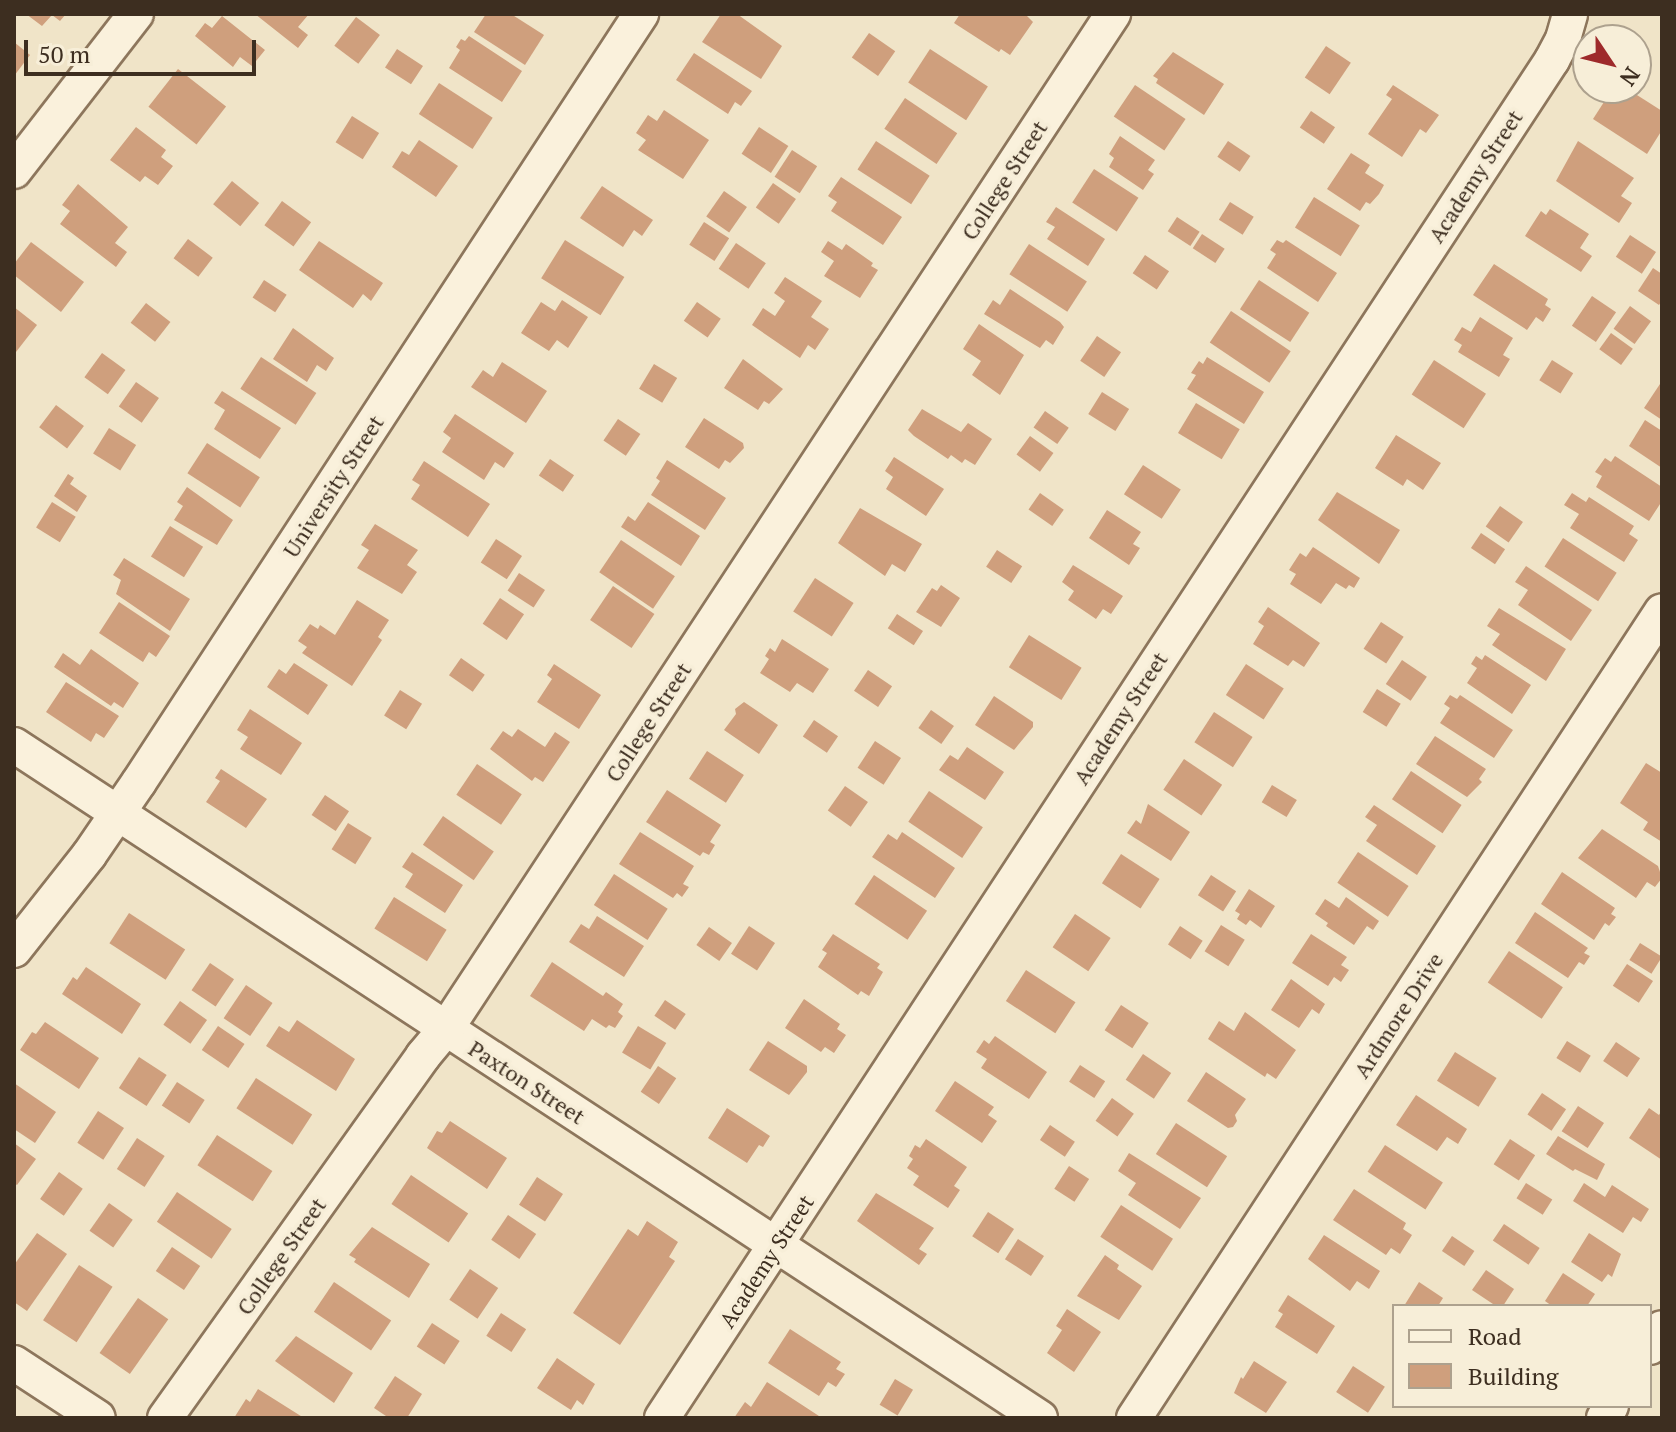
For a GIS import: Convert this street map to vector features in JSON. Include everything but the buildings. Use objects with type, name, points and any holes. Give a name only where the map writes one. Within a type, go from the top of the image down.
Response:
[{"type":"street","points":[[14,171],[136,14]]},
{"type":"street","name":"University Street","points":[[14,950],[118,813],[641,14]]},
{"type":"street","name":"College Street","points":[[165,1418],[423,1056],[446,1029],[1113,14]]},
{"type":"street","name":"Academy Street","points":[[662,1418],[1552,60],[1563,39],[1570,14]]},
{"type":"street","name":"Ardmore Drive","points":[[1134,1418],[1662,611]]},
{"type":"street","name":"Paxton Street","points":[[14,745],[1040,1418]]},
{"type":"street","points":[[14,1363],[98,1418]]}]
